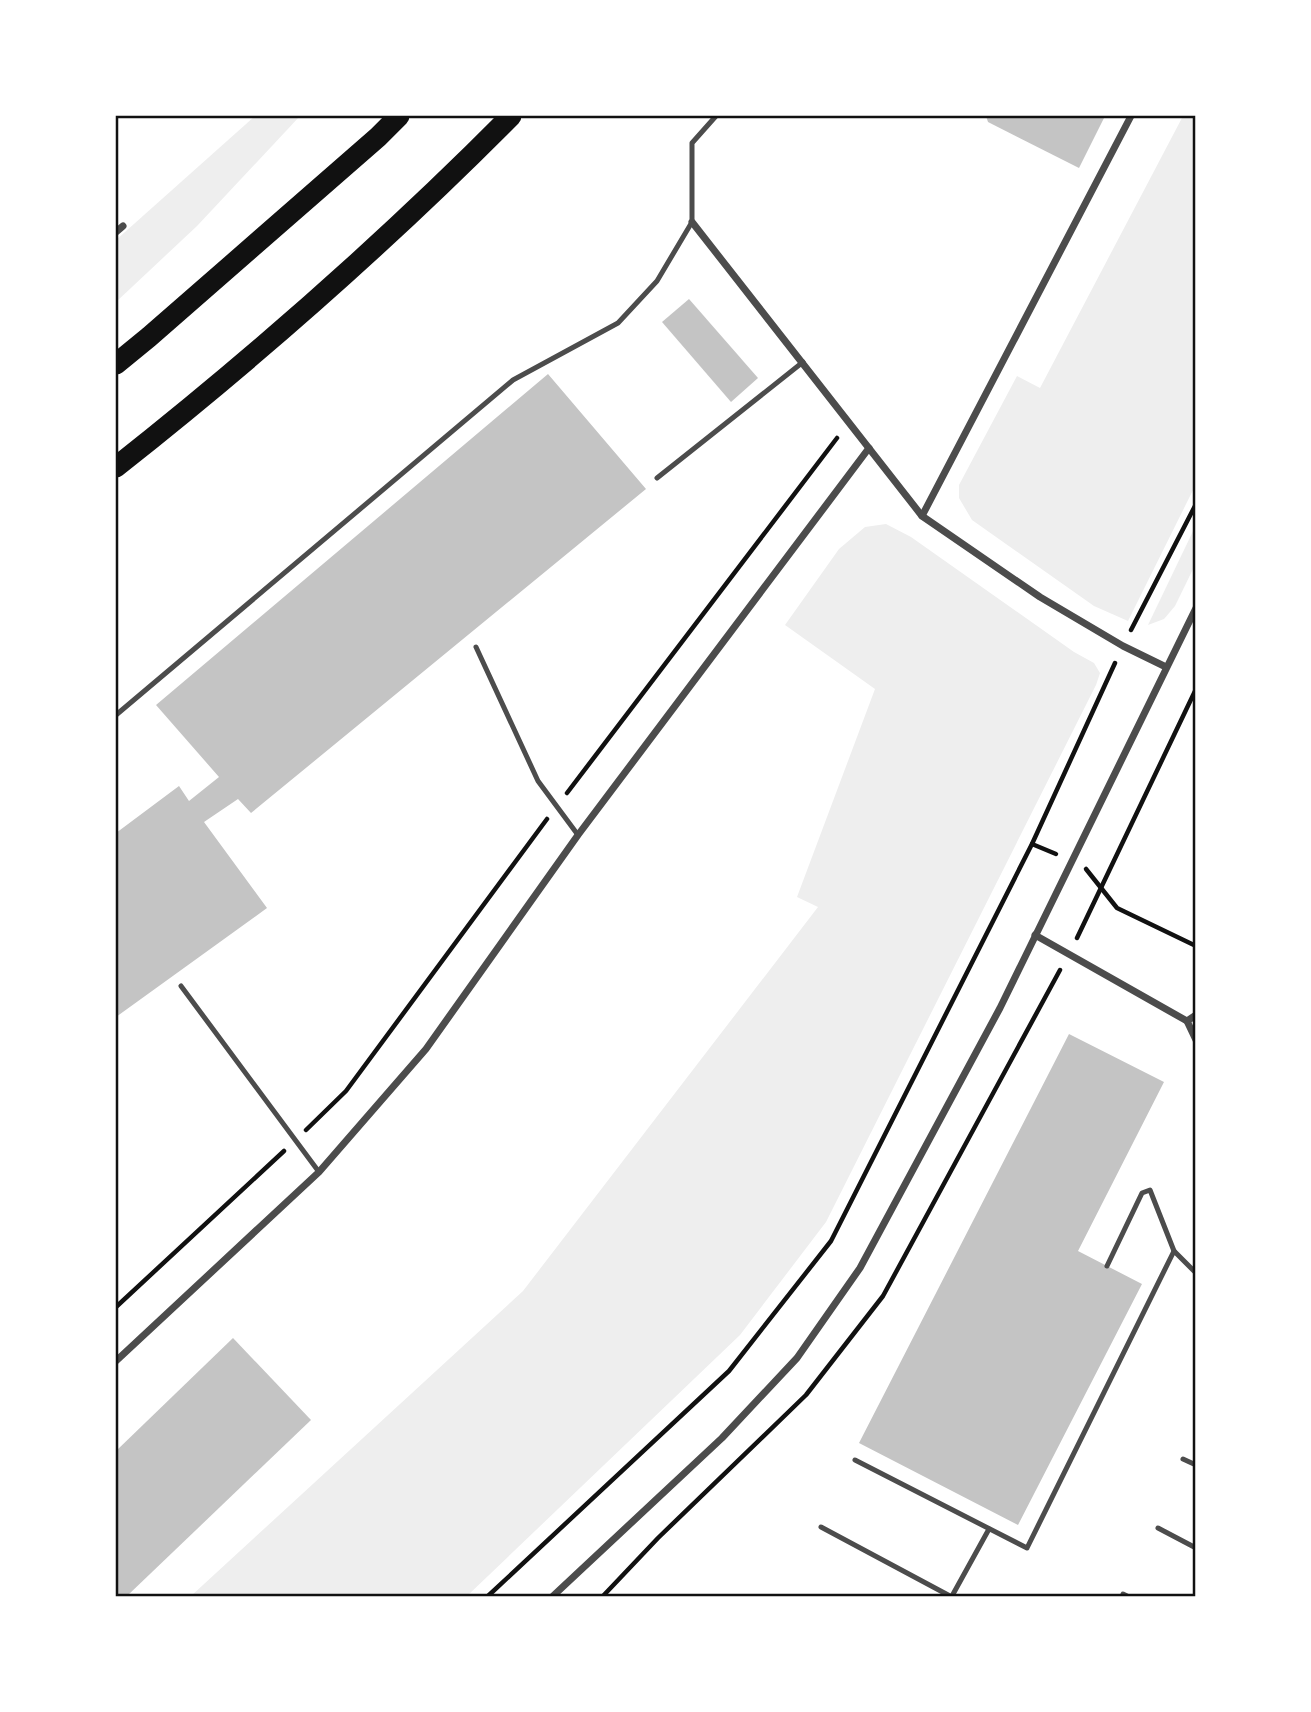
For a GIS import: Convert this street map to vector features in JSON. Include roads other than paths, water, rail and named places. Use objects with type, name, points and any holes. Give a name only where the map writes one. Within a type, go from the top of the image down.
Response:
[{"type":"highway","points":[[116,364],[399,116]]},
{"type":"highway","points":[[116,467],[201,400],[417,208],[510,116]]},
{"type":"street","points":[[922,516],[1131,116]]},
{"type":"street","points":[[692,222],[922,516],[1040,597],[1123,646],[1166,667]]},
{"type":"street","points":[[116,232],[122,226]]},
{"type":"street","points":[[116,1361],[319,1172],[426,1049],[578,835],[869,448]]},
{"type":"street","points":[[553,1597],[722,1438],[797,1358],[860,1268],[1000,1008],[1195,608]]},
{"type":"street","points":[[1035,935],[1186,1021],[1195,1040]]},
{"type":"street","points":[[1186,1021],[1195,1015]]},
{"type":"lane","points":[[116,715],[513,380],[618,323],[657,281],[692,222],[692,143],[716,116]]},
{"type":"lane","points":[[656,478],[803,362]]},
{"type":"lane","points":[[476,647],[538,781],[578,835]]},
{"type":"lane","points":[[181,986],[319,1172]]},
{"type":"lane","points":[[1107,1266],[1142,1193],[1150,1190],[1174,1251],[1195,1273]]},
{"type":"lane","points":[[855,1460],[1027,1548],[1174,1251]]},
{"type":"lane","points":[[1183,1459],[1195,1465]]},
{"type":"lane","points":[[821,1527],[951,1597],[989,1529]]},
{"type":"lane","points":[[1158,1528],[1195,1548]]}]
